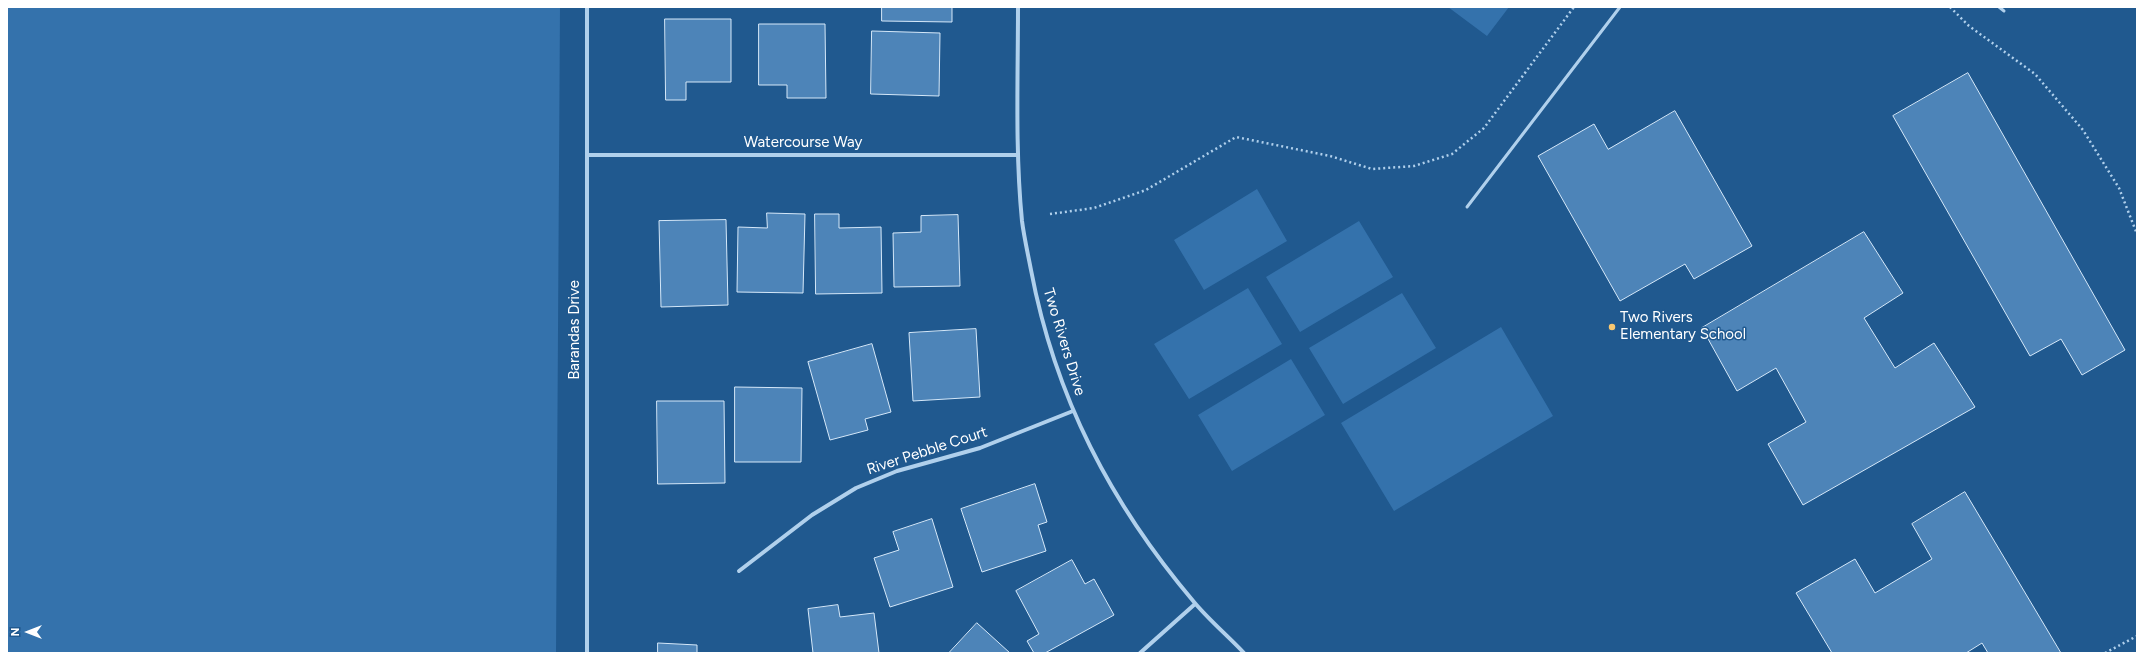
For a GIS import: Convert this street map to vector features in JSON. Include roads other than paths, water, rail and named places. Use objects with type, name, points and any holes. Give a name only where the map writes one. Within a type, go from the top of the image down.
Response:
[{"type":"street","name":"Barandas Drive","points":[[587,7],[587,653]]},
{"type":"street","name":"Two Rivers Drive","points":[[1018,7],[1018,155],[1022,223],[1038,307],[1059,377],[1073,411],[1111,488],[1151,548],[1195,604],[1244,653]]},
{"type":"street","name":"Watercourse Way","points":[[587,155],[1018,155]]},
{"type":"street","name":"River Pebble Court","points":[[739,571],[812,515],[856,488],[897,471],[980,448],[1073,411]]},
{"type":"street","points":[[1140,653],[1195,604]]},
{"type":"lane","points":[[1467,207],[1620,7]]},
{"type":"lane","points":[[1999,7],[2004,11]]},
{"type":"place","name":"Two Rivers Elementary School","points":[[1612,327]]}]
